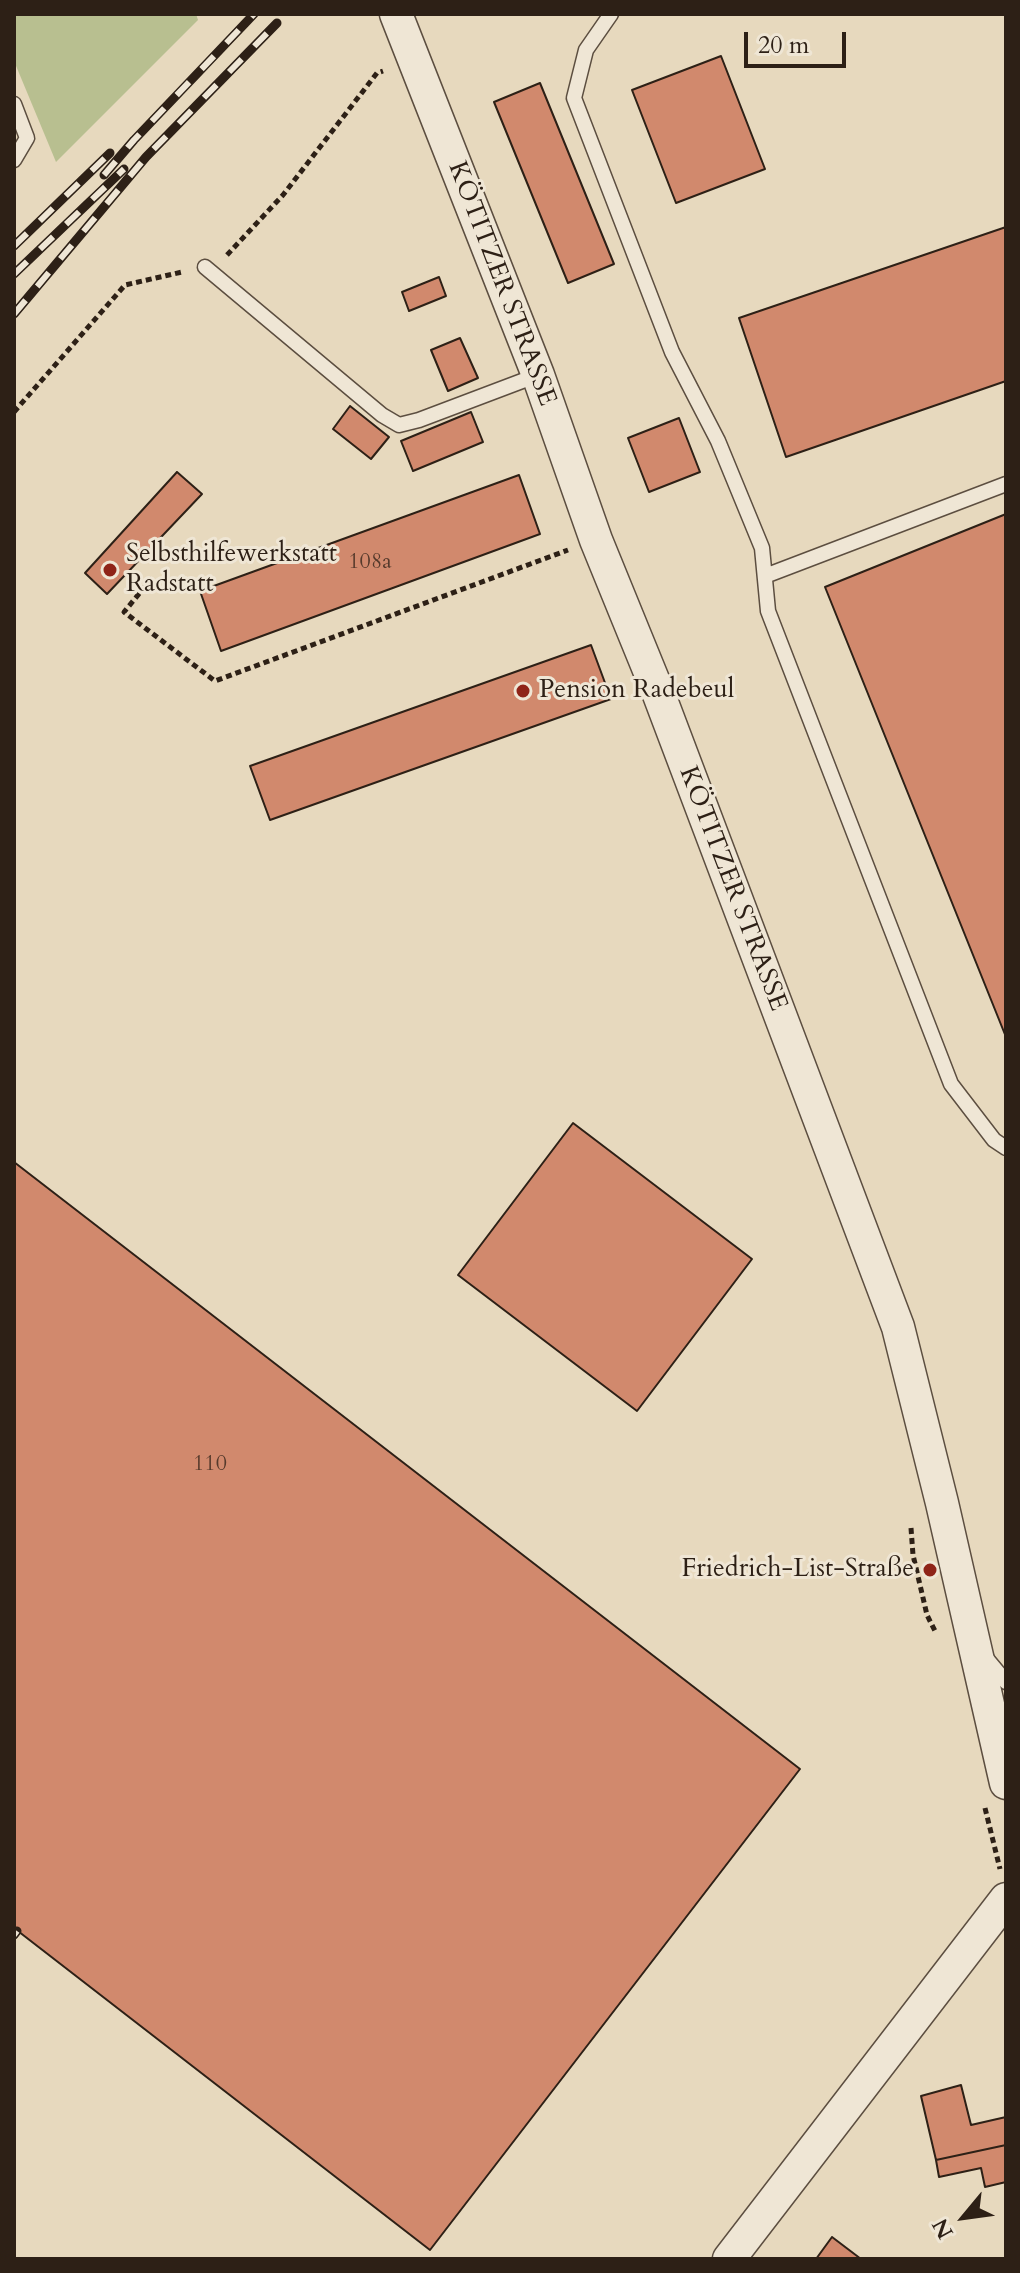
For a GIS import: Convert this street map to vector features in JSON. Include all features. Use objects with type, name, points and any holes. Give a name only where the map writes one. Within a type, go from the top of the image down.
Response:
[{"type":"street","name":"KÖTITZER STRASSE","points":[[396,14],[538,375],[596,540],[658,692],[898,1327],[1006,1783]]},
{"type":"street","points":[[729,2259],[1006,1899]]},
{"type":"lane","points":[[611,14],[586,50],[574,98],[672,352],[718,441],[762,548],[768,611],[951,1084],[994,1140],[1006,1148]]},
{"type":"lane","points":[[14,104],[27,138],[14,160]]},
{"type":"lane","points":[[205,267],[382,415],[399,425],[538,375]]},
{"type":"lane","points":[[765,576],[1006,484]]},
{"type":"lane","points":[[973,1642],[1006,1682]]},
{"type":"path","points":[[14,412],[125,285],[220,263],[283,195],[377,73],[412,58]]},
{"type":"path","points":[[152,578],[124,612],[215,681],[550,556]]},
{"type":"green space","points":[[14,14],[196,14],[198,20],[56,162],[14,61]]},
{"type":"building","points":[[721,56],[765,169],[676,203],[632,90]]},
{"type":"building","points":[[540,83],[614,264],[568,283],[494,102]]},
{"type":"building","points":[[1006,227],[1006,381],[786,457],[739,318]]},
{"type":"building","points":[[439,277],[446,296],[409,311],[402,292]]},
{"type":"building","points":[[460,338],[478,378],[448,391],[431,350]]},
{"type":"building","points":[[350,406],[389,437],[371,459],[333,429]]},
{"type":"building","points":[[471,412],[483,442],[413,471],[401,441]]},
{"type":"building","points":[[679,418],[700,472],[649,492],[628,438]]},
{"type":"building","points":[[177,472],[202,494],[107,594],[85,573]]},
{"type":"building","points":[[519,475],[540,534],[221,651],[200,591]]},
{"type":"building","points":[[1006,514],[1006,1037],[825,587]]},
{"type":"building","points":[[591,645],[611,699],[270,820],[250,766]]},
{"type":"building","points":[[573,1123],[752,1259],[637,1411],[458,1275]]},
{"type":"building","points":[[14,1162],[800,1769],[430,2250],[14,1928]]},
{"type":"building","points":[[961,2085],[971,2125],[1006,2117],[1006,2145],[936,2160],[921,2096]]},
{"type":"building","points":[[1006,2145],[1006,2182],[985,2187],[981,2168],[939,2177],[936,2160]]},
{"type":"building","points":[[832,2237],[861,2259],[816,2259]]},
{"type":"railway","points":[[104,175],[254,14]]},
{"type":"railway","points":[[14,314],[146,157],[277,23]]},
{"type":"railway","points":[[14,246],[110,153]]},
{"type":"railway","points":[[14,274],[124,169]]},
{"type":"railway","points":[[14,1935],[17,1931]]},
{"type":"place","name":"Selbsthilfewerkstatt Radstatt","points":[[110,570]]},
{"type":"place","name":"Pension Radebeul","points":[[523,691]]},
{"type":"place","name":"Friedrich-List-Straße","points":[[930,1570]]}]
